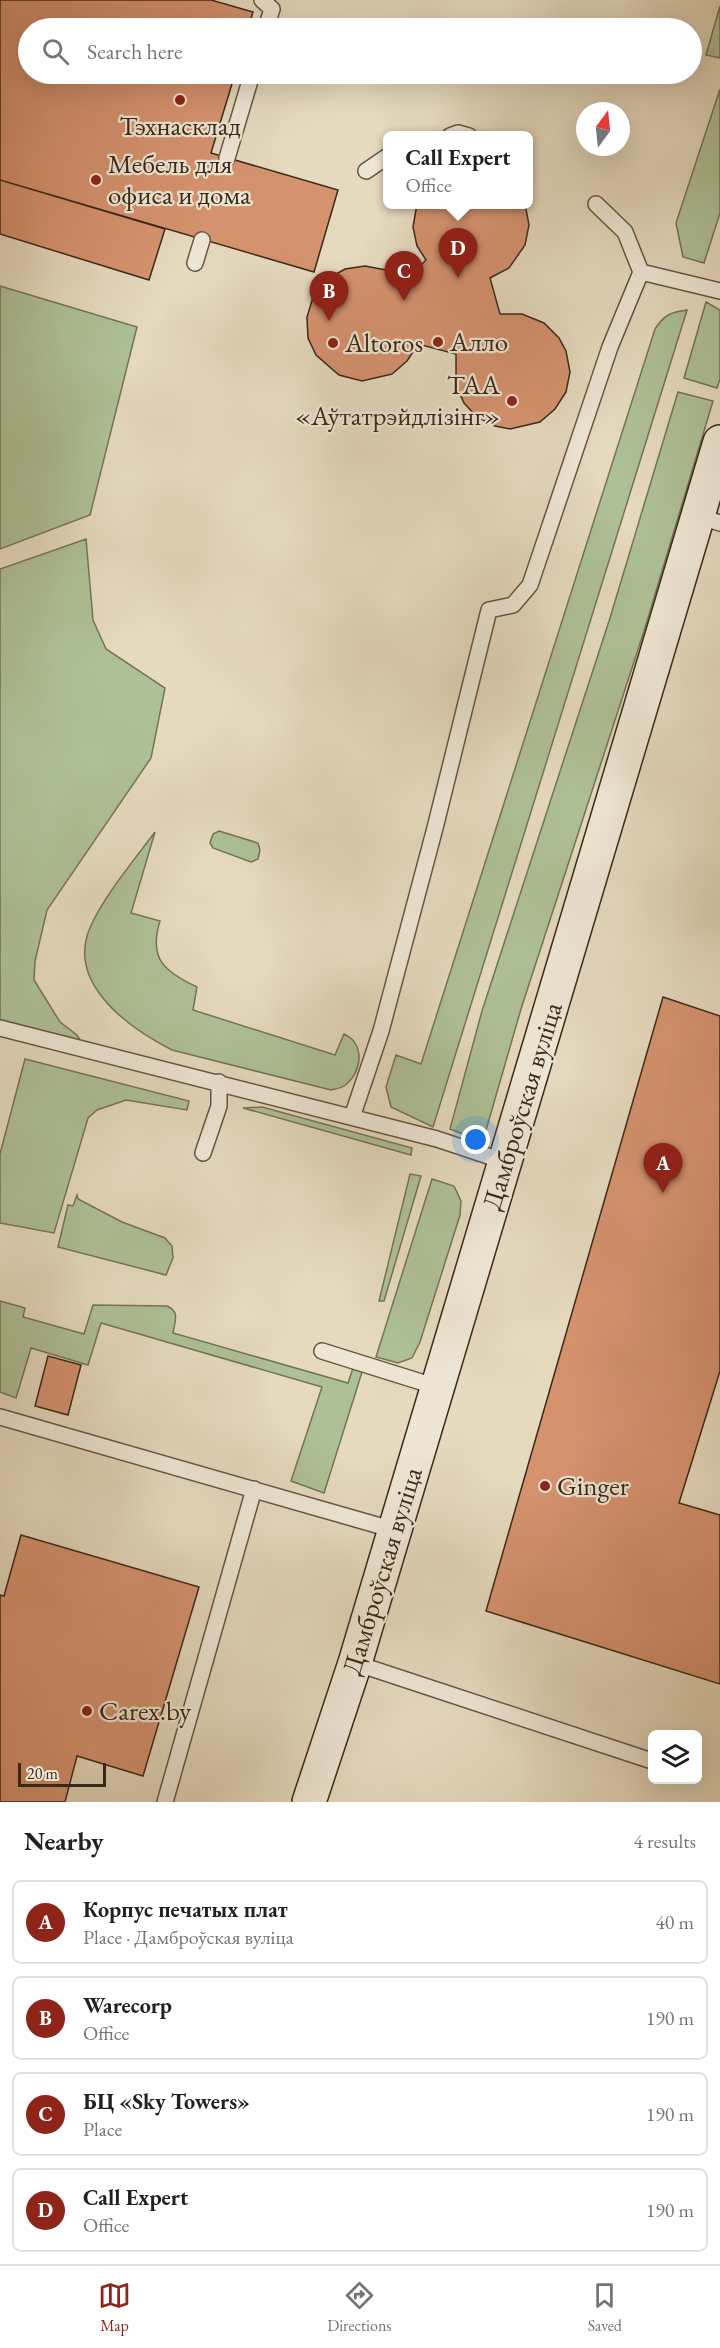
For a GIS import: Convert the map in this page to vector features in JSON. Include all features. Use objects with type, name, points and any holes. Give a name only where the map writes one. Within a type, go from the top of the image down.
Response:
[{"type":"street","name":"Дамброўская вуліца","points":[[309,1802],[355,1663],[506,1162],[709,520],[720,442]]},
{"type":"lane","points":[[262,0],[272,9],[269,18]]},
{"type":"lane","points":[[227,158],[249,84]]},
{"type":"lane","points":[[366,171],[383,159]]},
{"type":"lane","points":[[352,1117],[387,1008],[489,610],[513,605],[530,585],[610,347],[641,272],[625,232],[596,204]]},
{"type":"lane","points":[[195,263],[202,240]]},
{"type":"lane","points":[[641,272],[720,291]]},
{"type":"lane","points":[[0,1028],[437,1139],[506,1162]]},
{"type":"lane","points":[[203,1153],[219,1106],[219,1082]]},
{"type":"lane","points":[[322,1351],[437,1387]]},
{"type":"lane","points":[[0,1417],[394,1530]]},
{"type":"lane","points":[[165,1802],[254,1489]]},
{"type":"lane","points":[[355,1663],[648,1760]]},
{"type":"green space","points":[[720,6],[720,58],[706,55]]},
{"type":"green space","points":[[720,89],[720,213],[704,263],[683,257],[676,223]]},
{"type":"green space","points":[[0,286],[137,327],[90,515],[0,549]]},
{"type":"green space","points":[[706,302],[720,310],[720,379],[717,388],[684,378]]},
{"type":"green space","points":[[687,310],[433,1127],[391,1107],[386,1087],[396,1055],[421,1064],[655,329],[668,315]]},
{"type":"green space","points":[[678,392],[713,401],[645,628],[521,1009],[486,1130],[479,1137],[470,1137],[450,1129],[482,1011],[610,618]]},
{"type":"green space","points":[[86,539],[93,620],[106,649],[165,688],[151,758],[47,910],[35,961],[34,980],[60,1022],[77,1035],[83,1045],[0,1022],[0,569]]},
{"type":"green space","points":[[219,831],[258,843],[260,850],[258,859],[251,862],[213,848],[210,843],[213,834]]},
{"type":"green space","points":[[155,832],[131,913],[160,921],[156,945],[158,955],[168,970],[197,987],[193,1010],[335,1055],[344,1034],[356,1045],[359,1059],[355,1074],[344,1086],[331,1090],[172,1050],[124,1019],[97,990],[88,973],[85,955],[87,936],[108,896]]},
{"type":"green space","points":[[25,1059],[189,1101],[187,1110],[126,1100],[97,1110],[88,1118],[54,1233],[0,1223],[0,1154]]},
{"type":"green space","points":[[262,1107],[412,1148],[411,1155],[243,1108]]},
{"type":"green space","points":[[410,1174],[421,1176],[384,1301],[379,1301]]},
{"type":"green space","points":[[432,1179],[454,1186],[461,1201],[460,1215],[420,1342],[412,1358],[398,1363],[376,1357]]},
{"type":"green space","points":[[77,1195],[78,1199],[122,1222],[165,1238],[172,1246],[173,1258],[166,1275],[58,1247],[68,1205],[73,1206]]},
{"type":"green space","points":[[0,1301],[25,1308],[23,1317],[84,1334],[93,1305],[167,1306],[175,1314],[173,1333],[348,1383],[354,1365],[363,1369],[324,1493],[291,1481],[322,1387],[101,1323],[88,1365],[31,1348],[16,1398],[0,1392]]},
{"type":"building","points":[[0,0],[211,0],[253,12],[251,18],[18,18],[18,84],[232,84],[211,153],[338,190],[314,272],[0,180]]},
{"type":"building","points":[[0,180],[165,229],[149,280],[0,234]]},
{"type":"building","points":[[416,209],[526,209],[529,225],[525,245],[509,268],[490,278],[500,314],[522,314],[544,323],[559,338],[566,351],[570,372],[566,392],[555,409],[540,422],[510,429],[495,426],[477,417],[464,403],[456,385],[456,354],[418,344],[407,361],[392,374],[362,381],[339,375],[316,355],[308,338],[307,317],[314,294],[327,279],[345,269],[365,266],[386,270],[404,282],[426,260],[417,246],[413,227]]},
{"type":"building","points":[[663,997],[720,1016],[720,1371],[679,1503],[720,1515],[720,1684],[486,1611]]},
{"type":"building","points":[[48,1356],[81,1365],[68,1415],[35,1406]]},
{"type":"building","points":[[21,1535],[199,1587],[143,1776],[77,1756],[65,1802],[0,1802],[0,1595],[4,1596]]},
{"type":"place","name":"Тэхнасклад","points":[[180,100]]},
{"type":"place","name":"Мебель для офиса и дома","points":[[96,180]]},
{"type":"place","name":"Call Expert","points":[[458,278]]},
{"type":"place","name":"БЦ «Sky Towers»","points":[[404,301]]},
{"type":"place","name":"Warecorp","points":[[329,321]]},
{"type":"place","name":"Алло","points":[[438,342]]},
{"type":"place","name":"Altoros","points":[[333,343]]},
{"type":"place","name":"ТАА «Аўтатрэйдлізінг»","points":[[512,401]]},
{"type":"place","name":"Корпус печатых плат","points":[[663,1193]]},
{"type":"place","name":"Ginger","points":[[545,1486]]},
{"type":"place","name":"Carex.by","points":[[87,1711]]}]
